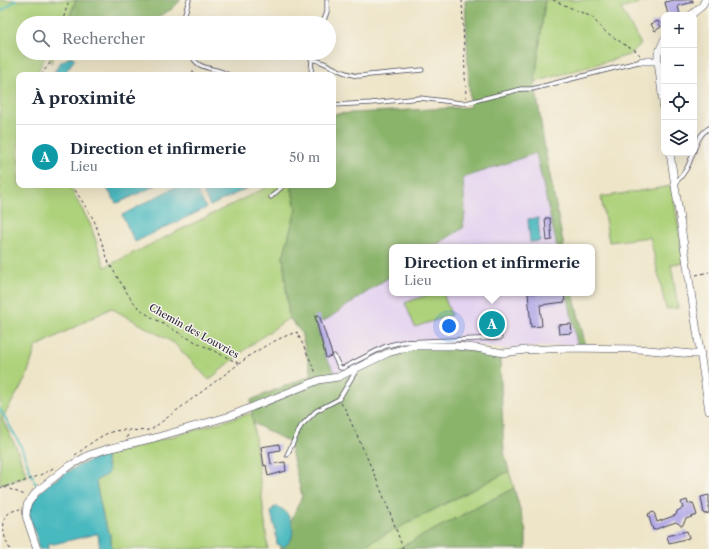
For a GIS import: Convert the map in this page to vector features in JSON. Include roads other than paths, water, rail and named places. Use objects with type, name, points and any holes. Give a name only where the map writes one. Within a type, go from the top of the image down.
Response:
[{"type":"street","points":[[695,12],[702,6],[705,0]]},
{"type":"street","points":[[661,46],[658,61],[661,86]]},
{"type":"street","points":[[642,61],[658,61]]},
{"type":"street","points":[[670,156],[709,411]]},
{"type":"street","points":[[37,549],[26,516],[26,510],[31,498],[46,483],[66,468],[89,455],[230,416],[319,380],[338,377],[388,353],[413,346],[456,346],[504,353],[525,350],[568,348],[638,349],[701,354]]},
{"type":"lane","points":[[184,16],[189,0]]},
{"type":"lane","points":[[326,16],[327,0]]},
{"type":"lane","points":[[193,60],[206,68],[222,72]]},
{"type":"lane","points":[[311,60],[311,72]]},
{"type":"lane","points":[[318,60],[343,72],[354,75],[422,70]]},
{"type":"lane","points":[[336,105],[420,98],[466,103],[521,89],[532,89],[642,61]]},
{"type":"lane","points":[[697,142],[702,132],[709,128]]},
{"type":"lane","points":[[674,184],[683,175],[692,156]]},
{"type":"lane","points":[[271,197],[281,188]]},
{"type":"lane","points":[[334,356],[340,368],[343,368],[386,346],[402,342],[500,338]]},
{"type":"lane","points":[[287,455],[301,426],[316,411],[339,399],[341,393],[359,367]]},
{"type":"water","points":[[65,60],[74,60],[65,72],[54,72],[61,62]]},
{"type":"water","points":[[107,188],[150,188],[120,202],[116,203]]},
{"type":"water","points":[[173,188],[196,188],[206,208],[135,242],[122,215]]},
{"type":"water","points":[[201,188],[248,188],[210,206]]},
{"type":"water","points":[[538,218],[540,241],[530,242],[528,219]]},
{"type":"water","points":[[105,456],[109,470],[106,475],[97,480],[96,483],[104,521],[110,534],[112,549],[100,549],[98,534],[96,534],[54,544],[48,543],[48,549],[39,549],[36,534],[29,516],[29,510],[32,502],[39,493],[60,476],[96,458]]},
{"type":"water","points":[[276,507],[284,511],[290,518],[293,533],[289,542],[284,547],[277,544],[271,513],[273,508]]},
{"type":"waterway","points":[[0,12],[16,0]]},
{"type":"waterway","points":[[0,409],[20,444],[33,478]]},
{"type":"waterway","points":[[34,481],[38,487]]},
{"type":"place","name":"Direction et infirmerie","points":[[492,324]]}]
